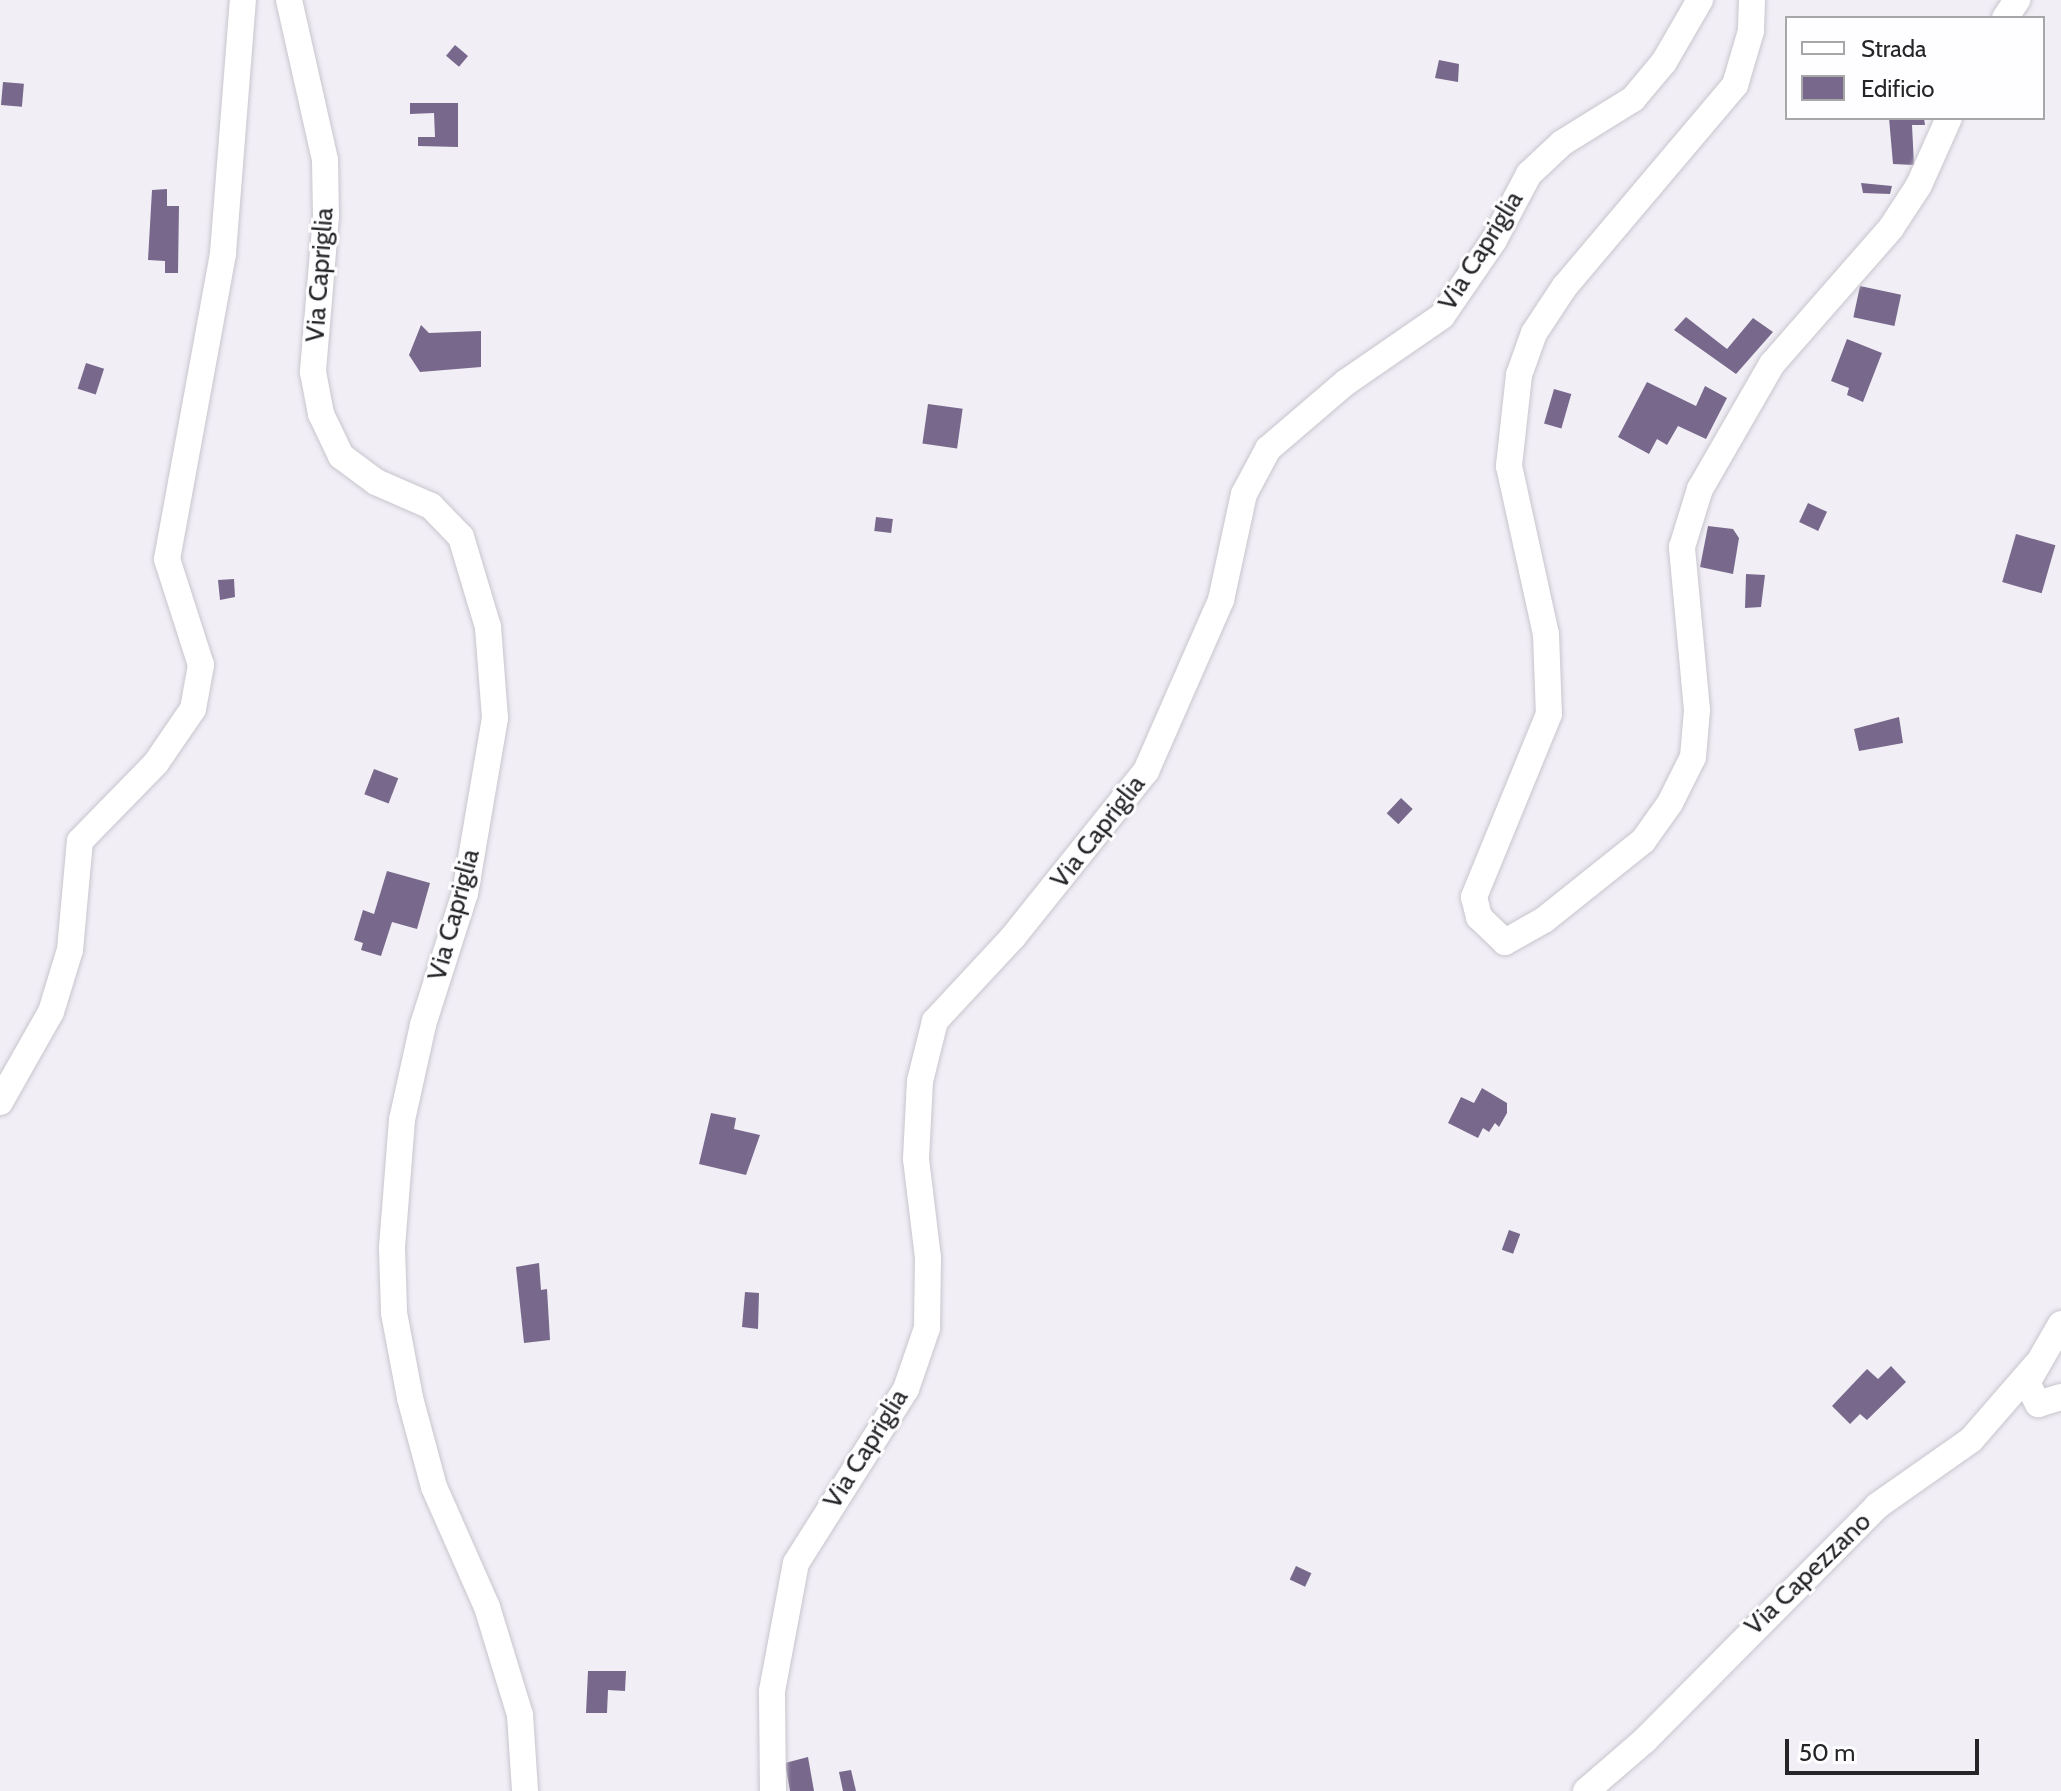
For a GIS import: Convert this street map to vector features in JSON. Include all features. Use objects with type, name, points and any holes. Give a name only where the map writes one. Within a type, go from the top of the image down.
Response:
[{"type":"street","points":[[0,1102],[51,1012],[70,950],[80,841],[156,763],[193,709],[201,665],[167,559],[223,253],[243,0]]},
{"type":"street","name":"Via Capriglia","points":[[289,0],[325,160],[326,216],[313,372],[321,414],[341,456],[376,482],[431,506],[461,537],[488,627],[495,718],[465,893],[423,1025],[402,1120],[392,1248],[394,1313],[410,1398],[434,1487],[487,1607],[520,1715],[525,1791]]},
{"type":"street","name":"Via Capriglia","points":[[773,1791],[772,1691],[796,1563],[906,1389],[927,1328],[928,1258],[916,1159],[920,1081],[935,1021],[1013,937],[1146,771],[1221,600],[1244,494],[1268,449],[1345,383],[1442,316],[1494,240],[1529,174],[1562,143],[1633,99],[1664,62],[1700,0]]},
{"type":"street","points":[[1752,0],[1751,31],[1735,85],[1565,286],[1534,333],[1519,375],[1509,466],[1546,634],[1549,714],[1474,897],[1479,917],[1505,942],[1544,920],[1643,841],[1670,803],[1693,757],[1697,710],[1682,547],[1700,489],[1772,364],[1856,271],[1919,185],[1948,120]]},
{"type":"street","points":[[2061,1324],[2027,1383],[2030,1395],[2038,1404],[2061,1397]]},
{"type":"street","name":"Via Capezzano","points":[[1586,1791],[1645,1740],[1877,1506],[1971,1440],[2036,1365]]},
{"type":"building","points":[[455,45],[468,56],[459,67],[446,56]]},
{"type":"building","points":[[1439,60],[1459,64],[1458,82],[1435,78]]},
{"type":"building","points":[[3,82],[24,84],[22,107],[1,105]]},
{"type":"building","points":[[410,103],[458,103],[458,147],[418,146],[418,137],[435,137],[434,113],[410,114]]},
{"type":"building","points":[[1889,120],[1924,120],[1925,125],[1912,125],[1914,165],[1893,164]]},
{"type":"building","points":[[1861,183],[1892,186],[1890,194],[1863,193]]},
{"type":"building","points":[[167,189],[167,206],[179,206],[178,273],[165,273],[165,261],[148,260],[152,190]]},
{"type":"building","points":[[1860,286],[1901,295],[1894,326],[1853,317]]},
{"type":"building","points":[[1686,317],[1727,349],[1753,318],[1773,332],[1736,374],[1674,330]]},
{"type":"building","points":[[421,325],[429,333],[481,331],[481,367],[420,372],[409,355]]},
{"type":"building","points":[[1847,339],[1882,353],[1863,402],[1847,395],[1849,388],[1831,381]]},
{"type":"building","points":[[86,363],[104,369],[96,395],[78,389]]},
{"type":"building","points":[[1647,382],[1696,406],[1705,386],[1727,398],[1706,439],[1678,426],[1667,445],[1657,439],[1649,454],[1618,437]]},
{"type":"building","points":[[1554,389],[1571,394],[1561,429],[1544,424]]},
{"type":"building","points":[[928,404],[963,409],[957,448],[922,444]]},
{"type":"building","points":[[1808,503],[1827,512],[1818,531],[1799,522]]},
{"type":"building","points":[[876,517],[893,519],[891,533],[874,531]]},
{"type":"building","points":[[1708,526],[1733,529],[1739,538],[1733,574],[1700,567]]},
{"type":"building","points":[[2016,534],[2055,545],[2042,593],[2002,582]]},
{"type":"building","points":[[1746,574],[1765,575],[1761,607],[1745,608]]},
{"type":"building","points":[[234,579],[235,597],[220,600],[218,580]]},
{"type":"building","points":[[1899,717],[1903,743],[1859,751],[1854,729]]},
{"type":"building","points":[[374,769],[398,778],[389,804],[364,794]]},
{"type":"building","points":[[1401,798],[1413,809],[1398,824],[1387,813]]},
{"type":"building","points":[[387,871],[430,883],[417,929],[392,922],[381,956],[361,950],[363,943],[354,940],[363,910],[374,914]]},
{"type":"building","points":[[1482,1088],[1507,1103],[1507,1113],[1499,1127],[1495,1123],[1489,1132],[1483,1128],[1478,1138],[1448,1123],[1461,1097],[1474,1103]]},
{"type":"building","points":[[711,1113],[736,1118],[734,1129],[760,1135],[746,1175],[699,1164]]},
{"type":"building","points":[[1509,1230],[1520,1234],[1513,1254],[1502,1250]]},
{"type":"building","points":[[539,1263],[541,1290],[547,1289],[550,1340],[524,1343],[516,1267]]},
{"type":"building","points":[[745,1292],[759,1293],[758,1329],[742,1327]]},
{"type":"building","points":[[1891,1366],[1906,1382],[1867,1420],[1860,1414],[1850,1424],[1832,1406],[1867,1369],[1878,1379]]},
{"type":"building","points":[[1296,1566],[1311,1573],[1305,1587],[1290,1580]]},
{"type":"building","points":[[588,1671],[626,1671],[625,1691],[608,1690],[607,1713],[586,1713]]},
{"type":"building","points":[[808,1757],[814,1791],[790,1791],[785,1763]]},
{"type":"building","points":[[851,1770],[856,1791],[843,1791],[839,1772]]}]
